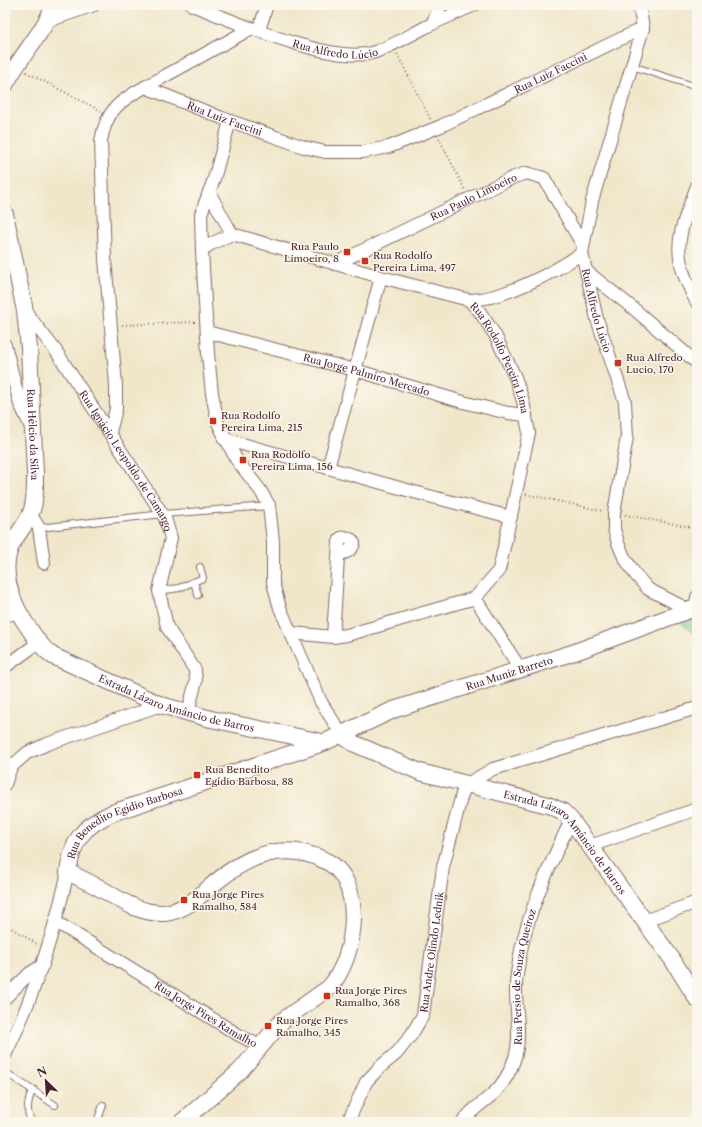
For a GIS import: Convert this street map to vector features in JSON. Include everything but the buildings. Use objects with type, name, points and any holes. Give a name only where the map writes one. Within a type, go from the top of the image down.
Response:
[{"type":"street","points":[[5,85],[15,66],[48,21],[54,5]]},
{"type":"street","points":[[48,21],[94,5]]},
{"type":"street","name":"Rua Alfredo Lúcio","points":[[192,5],[299,45],[339,53],[362,54],[374,52],[392,45],[432,24],[474,5]]},
{"type":"street","points":[[110,432],[116,409],[105,259],[101,171],[101,141],[104,125],[116,106],[127,97],[255,29],[267,5]]},
{"type":"street","points":[[432,24],[441,5]]},
{"type":"street","name":"Rua Alfredo Lúcio","points":[[639,5],[643,28],[592,201],[582,249],[586,272],[601,332],[623,394],[627,417],[627,437],[614,513],[614,529],[618,542],[624,557],[648,590],[694,606]]},
{"type":"street","name":"Rua Luiz Faccini","points":[[145,87],[230,121],[304,147],[325,152],[363,152],[389,147],[441,126],[643,28]]},
{"type":"street","points":[[230,121],[201,214],[206,327],[212,394],[218,423],[224,439],[236,459],[260,490],[269,506],[272,531],[273,583],[280,608],[321,702],[342,735]]},
{"type":"street","name":"Rua Paulo Limoeiro","points":[[335,264],[512,178],[526,173],[544,178],[582,249]]},
{"type":"street","points":[[697,186],[682,224],[679,250],[680,267],[697,303]]},
{"type":"street","points":[[202,251],[209,245],[232,234],[209,192]]},
{"type":"street","name":"Rua Hélcio da Silva","points":[[5,214],[25,311],[30,348],[35,489],[30,515],[10,547],[7,559],[7,584],[12,614],[38,642]]},
{"type":"street","name":"Rua Rodolfo Pereira Lima","points":[[232,234],[381,277],[469,300],[480,312],[507,359],[523,401],[529,433],[499,570],[475,598]]},
{"type":"street","points":[[469,300],[480,300],[517,288],[568,263],[582,249]]},
{"type":"street","points":[[586,272],[634,309],[697,363]]},
{"type":"street","points":[[328,468],[381,277]]},
{"type":"street","name":"Rua Ignácio Leopoldo de Camargo","points":[[25,311],[56,351],[110,432],[163,514],[169,528],[171,538],[170,546],[164,562],[159,591],[167,627],[195,670],[196,681],[188,712]]},
{"type":"street","name":"Rua Jorge Palmiro Mercado","points":[[206,327],[462,402],[508,413],[526,415]]},
{"type":"street","points":[[5,345],[20,404],[32,430]]},
{"type":"street","points":[[224,439],[511,517]]},
{"type":"street","points":[[30,515],[40,528],[44,564]]},
{"type":"street","points":[[333,636],[339,554]]},
{"type":"street","points":[[292,633],[333,636],[362,632],[475,598],[521,670]]},
{"type":"street","name":"Rua Muniz Barreto","points":[[323,743],[392,710],[575,652],[694,606]]},
{"type":"street","points":[[5,667],[38,642]]},
{"type":"street","name":"Estrada Lázaro Amâncio de Barros","points":[[38,642],[44,650],[53,656],[161,705],[210,719],[323,743]]},
{"type":"street","points":[[5,784],[11,768],[27,753],[47,744],[161,705]]},
{"type":"street","points":[[467,784],[492,769],[697,708]]},
{"type":"street","name":"Estrada Lázaro Amâncio de Barros","points":[[358,726],[381,754]]},
{"type":"street","name":"Estrada Lázaro Amâncio de Barros","points":[[342,735],[353,743],[420,772],[548,805],[562,811],[571,820],[672,959],[697,999]]},
{"type":"street","name":"Rua Benedito Egídio Barbosa","points":[[5,1055],[31,998],[45,957],[56,922],[73,848],[78,837],[95,821],[112,813],[323,743]]},
{"type":"street","name":"Rua Andre Olindo Lednik","points":[[348,1122],[366,1082],[397,1052],[412,1034],[423,1015],[443,867],[462,794],[467,784]]},
{"type":"street","points":[[590,846],[697,809]]},
{"type":"street","name":"Rua Persio de Souza Queiroz","points":[[463,1122],[472,1111],[501,1086],[515,1059],[517,1053],[518,1022],[516,985],[519,960],[528,924],[553,859],[571,820]]},
{"type":"street","name":"Rua Jorge Pires Ramalho","points":[[56,922],[237,1034],[260,1046],[282,1022],[330,987],[335,980],[351,942],[353,913],[348,885],[337,868],[314,855],[300,851],[278,850],[254,858],[234,869],[216,882],[201,896],[182,908],[167,912],[150,913],[130,905],[97,886],[68,872]]},
{"type":"street","points":[[644,921],[697,902]]},
{"type":"street","points":[[5,998],[45,957]]},
{"type":"street","points":[[182,1122],[240,1071],[260,1046]]},
{"type":"lane","points":[[632,66],[697,87]]},
{"type":"lane","points":[[40,528],[163,514],[269,506]]},
{"type":"lane","points":[[159,591],[169,590],[203,578],[200,567]]},
{"type":"lane","points":[[194,582],[198,595]]},
{"type":"lane","points":[[5,1072],[33,1089],[56,1106]]},
{"type":"lane","points":[[32,1122],[29,1118],[28,1107],[33,1089]]},
{"type":"lane","points":[[97,1122],[103,1105]]},
{"type":"path","points":[[15,66],[110,115]]},
{"type":"path","points":[[111,325],[206,327]]},
{"type":"path","points":[[516,493],[697,528]]},
{"type":"path","points":[[5,924],[45,957]]},
{"type":"green space","points":[[697,617],[697,637],[677,619]]},
{"type":"place","name":"Rua Paulo Limoeiro, 8","points":[[347,252]]},
{"type":"place","name":"Rua Rodolfo Pereira Lima, 497","points":[[365,261]]},
{"type":"place","name":"Rua Alfredo Lucio, 170","points":[[618,363]]},
{"type":"place","name":"Rua Rodolfo Pereira Lima, 215","points":[[213,421]]},
{"type":"place","name":"Rua Rodolfo Pereira Lima, 156","points":[[243,460]]},
{"type":"place","name":"Rua Benedito Egídio Barbosa, 88","points":[[197,775]]},
{"type":"place","name":"Rua Jorge Pires Ramalho, 584","points":[[184,900]]},
{"type":"place","name":"Rua Jorge Pires Ramalho, 368","points":[[327,996]]},
{"type":"place","name":"Rua Jorge Pires Ramalho, 345","points":[[268,1026]]}]
